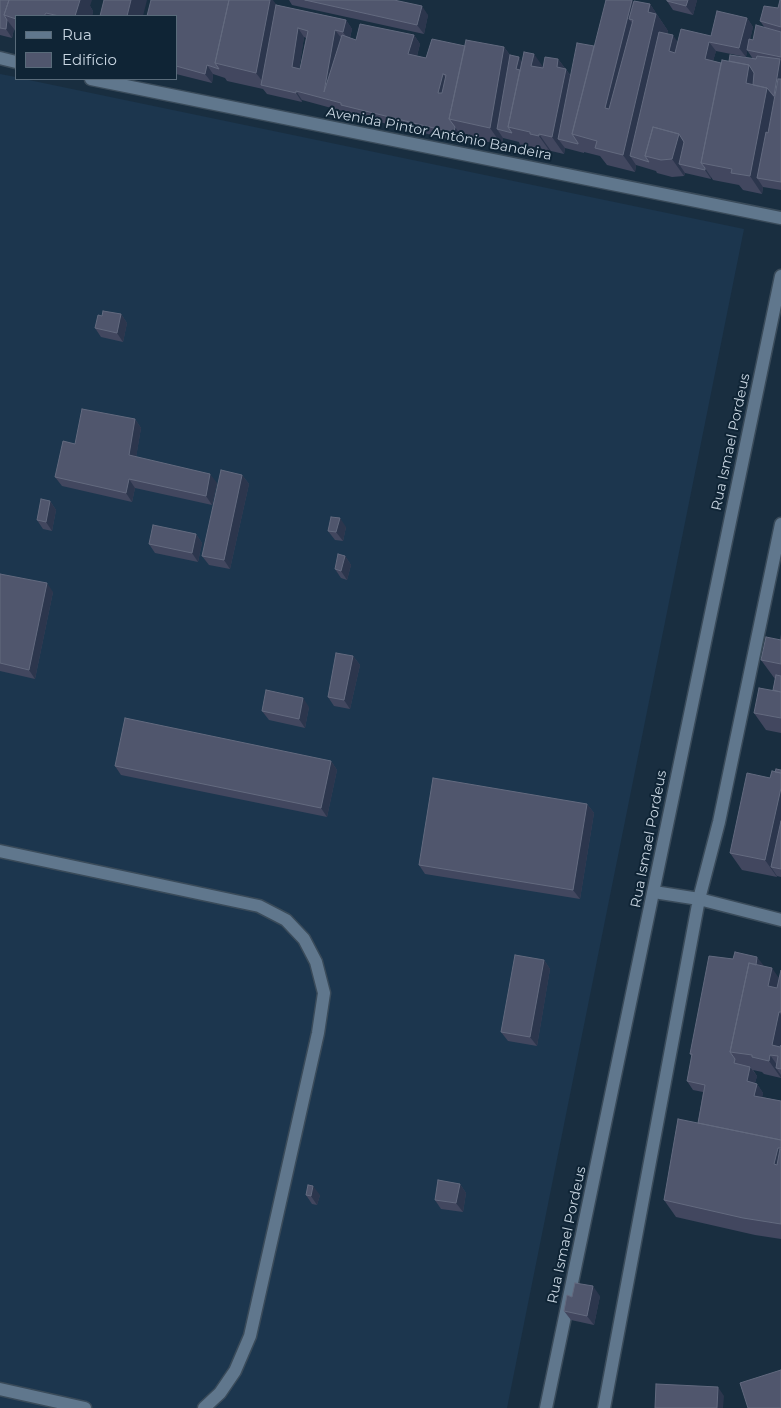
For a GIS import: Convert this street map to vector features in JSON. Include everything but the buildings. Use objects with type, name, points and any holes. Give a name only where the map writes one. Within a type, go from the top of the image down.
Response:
[{"type":"street","points":[[0,58],[15,62]]},
{"type":"street","name":"Avenida Pintor Antônio Bandeira","points":[[101,80],[131,83],[781,218]]},
{"type":"street","name":"Rua Ismael Pordeus","points":[[546,1408],[781,276]]},
{"type":"street","points":[[604,1408],[699,900],[719,822],[781,524]]},
{"type":"street","points":[[0,852],[259,906],[286,920],[304,939],[316,962],[324,993],[318,1033],[250,1336],[235,1371],[220,1394],[204,1408]]},
{"type":"street","points":[[654,892],[699,900],[781,920]]},
{"type":"street","points":[[0,1389],[85,1408]]},
{"type":"shaded area","points":[[0,74],[15,77],[15,80],[29,80],[744,229],[507,1408],[0,1408]]}]
